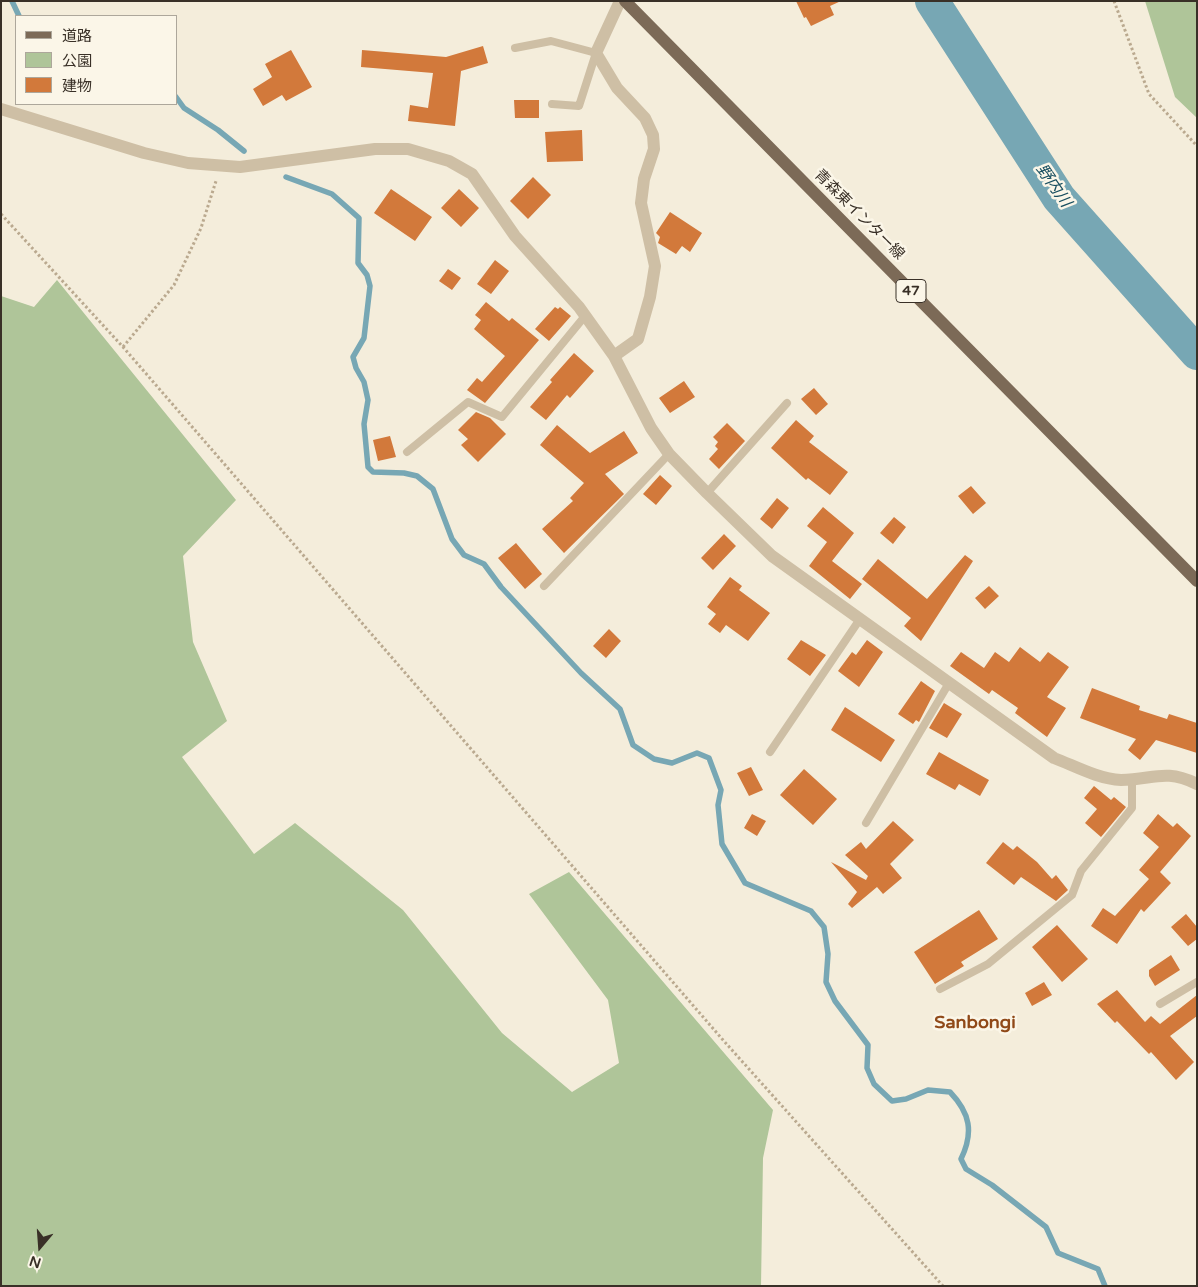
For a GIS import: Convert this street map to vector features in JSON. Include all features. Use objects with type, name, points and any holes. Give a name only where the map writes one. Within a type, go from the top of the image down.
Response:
[{"type":"main road","name":"青森東インター線","points":[[625,1],[1197,581]]},
{"type":"street","points":[[614,356],[638,338],[650,297],[655,266],[641,204],[644,179],[654,149],[653,135],[645,118],[617,88],[596,53],[620,1]]},
{"type":"street","points":[[1,108],[144,153],[188,163],[240,168],[375,149],[408,149],[450,161],[472,174],[515,236],[584,316],[614,356],[651,428],[669,454],[772,556],[1054,758],[1100,776],[1120,780],[1169,774],[1197,784]]},
{"type":"lane","points":[[514,48],[551,41],[596,53],[579,106],[552,104]]},
{"type":"lane","points":[[407,452],[468,402],[502,417],[584,316]]},
{"type":"lane","points":[[707,493],[787,403]]},
{"type":"lane","points":[[544,586],[669,454]]},
{"type":"lane","points":[[770,752],[860,619]]},
{"type":"lane","points":[[866,823],[949,683]]},
{"type":"lane","points":[[940,989],[988,964],[1072,894],[1081,871],[1132,808],[1132,778]]},
{"type":"lane","points":[[1160,1004],[1197,982]]},
{"type":"path","points":[[1114,1],[1150,94],[1197,146]]},
{"type":"path","points":[[124,347],[174,285],[201,228],[220,166]]},
{"type":"path","points":[[1,214],[124,347],[723,1040],[943,1286]]},
{"type":"green space","points":[[1145,1],[1197,1],[1197,118],[1175,97]]},
{"type":"green space","points":[[57,280],[236,500],[183,556],[193,642],[227,721],[182,757],[254,854],[295,823],[403,910],[502,1033],[572,1092],[619,1063],[608,1000],[529,894],[569,872],[773,1110],[763,1158],[761,1286],[1,1286],[1,296],[34,307]]},
{"type":"building","points":[[796,1],[841,1],[830,6],[834,15],[811,26],[806,17],[804,18]]},
{"type":"building","points":[[483,46],[488,63],[461,71],[455,126],[408,121],[410,105],[428,108],[433,73],[361,67],[362,50],[446,57]]},
{"type":"building","points":[[291,50],[312,87],[286,101],[282,95],[263,106],[253,89],[272,77],[265,64]]},
{"type":"building","points":[[514,100],[539,100],[539,118],[515,118]]},
{"type":"building","points":[[582,130],[583,161],[547,162],[545,132]]},
{"type":"building","points":[[533,177],[551,195],[528,219],[510,201]]},
{"type":"building","points":[[391,189],[432,217],[415,241],[374,213]]},
{"type":"building","points":[[459,189],[479,208],[461,227],[441,208]]},
{"type":"building","points":[[670,212],[702,233],[690,252],[682,246],[676,254],[658,243],[660,237],[656,233]]},
{"type":"building","points":[[495,260],[509,271],[491,294],[477,284]]},
{"type":"building","points":[[448,269],[461,278],[452,290],[439,281]]},
{"type":"building","points":[[486,302],[509,321],[512,318],[539,340],[485,403],[467,390],[477,378],[482,382],[505,356],[474,329],[481,320],[475,315]]},
{"type":"building","points":[[555,307],[558,309],[560,307],[571,316],[549,341],[535,329]]},
{"type":"building","points":[[574,353],[594,371],[570,398],[567,395],[546,420],[530,407],[552,382],[550,380]]},
{"type":"building","points":[[684,381],[695,397],[670,413],[659,398]]},
{"type":"building","points":[[814,388],[828,404],[816,415],[801,399]]},
{"type":"building","points":[[476,412],[490,418],[506,434],[478,462],[461,445],[468,439],[458,430]]},
{"type":"building","points":[[796,420],[814,436],[809,442],[848,472],[830,495],[808,478],[806,480],[771,448]]},
{"type":"building","points":[[727,423],[745,441],[719,469],[709,459],[718,449],[715,446],[718,442],[713,437]]},
{"type":"building","points":[[557,425],[590,453],[624,431],[638,453],[605,474],[624,494],[564,553],[542,529],[573,501],[570,498],[584,483],[540,445]]},
{"type":"building","points":[[390,436],[396,457],[378,461],[373,440]]},
{"type":"building","points":[[660,475],[672,486],[656,505],[643,494]]},
{"type":"building","points":[[971,486],[986,503],[973,514],[958,496]]},
{"type":"building","points":[[777,498],[789,508],[772,529],[760,519]]},
{"type":"building","points":[[823,507],[854,533],[832,561],[862,584],[850,599],[809,566],[827,542],[807,526]]},
{"type":"building","points":[[894,517],[906,527],[893,544],[880,533]]},
{"type":"building","points":[[724,534],[736,546],[713,570],[701,558]]},
{"type":"building","points":[[516,543],[542,574],[525,589],[498,558]]},
{"type":"building","points":[[965,555],[973,561],[921,641],[904,626],[911,618],[862,579],[878,559],[927,599]]},
{"type":"building","points":[[730,577],[742,586],[739,590],[770,613],[748,641],[726,625],[720,633],[708,624],[716,614],[707,607]]},
{"type":"building","points":[[989,586],[999,596],[985,609],[975,598]]},
{"type":"building","points":[[609,629],[621,641],[606,658],[593,646]]},
{"type":"building","points":[[801,640],[826,655],[810,676],[787,659]]},
{"type":"building","points":[[867,640],[883,652],[859,687],[838,671],[852,652],[856,655]]},
{"type":"building","points":[[1020,647],[1040,662],[1048,652],[1069,667],[1047,697],[1066,708],[1047,737],[1015,713],[1018,708],[992,690],[989,694],[950,666],[961,652],[984,668],[995,652],[1009,662]]},
{"type":"building","points":[[921,681],[935,691],[919,722],[916,720],[913,724],[898,714]]},
{"type":"building","points":[[1092,688],[1140,706],[1139,710],[1167,719],[1169,714],[1197,723],[1197,753],[1156,740],[1140,760],[1128,750],[1136,739],[1080,718]]},
{"type":"building","points":[[944,703],[962,714],[947,738],[929,728]]},
{"type":"building","points":[[845,707],[895,740],[881,762],[831,730]]},
{"type":"building","points":[[939,752],[989,780],[980,796],[959,784],[955,790],[926,774]]},
{"type":"building","points":[[751,767],[763,790],[749,796],[737,773]]},
{"type":"building","points":[[804,769],[837,799],[813,825],[780,795]]},
{"type":"building","points":[[1094,786],[1111,800],[1114,797],[1126,807],[1101,837],[1085,823],[1097,809],[1084,798]]},
{"type":"building","points":[[752,814],[766,821],[757,836],[744,828]]},
{"type":"building","points":[[1158,814],[1173,827],[1177,823],[1191,836],[1160,872],[1171,883],[1144,912],[1141,909],[1117,944],[1091,926],[1103,908],[1115,916],[1149,879],[1139,870],[1159,847],[1143,833]]},
{"type":"building","points":[[893,821],[914,840],[890,864],[902,878],[883,894],[877,887],[852,908],[848,904],[857,892],[831,862],[866,880],[868,876],[845,855],[861,842],[866,849]]},
{"type":"building","points":[[1003,842],[1013,850],[1017,846],[1037,862],[1052,879],[1056,875],[1068,890],[1056,901],[1021,877],[1014,885],[986,863]]},
{"type":"building","points":[[979,910],[998,939],[961,962],[964,966],[935,984],[914,952]]},
{"type":"building","points":[[1186,914],[1197,927],[1197,939],[1188,946],[1171,927]]},
{"type":"building","points":[[1057,925],[1088,959],[1062,982],[1032,947]]},
{"type":"building","points":[[1171,955],[1180,970],[1155,986],[1149,976],[1149,970]]},
{"type":"building","points":[[1044,982],[1052,995],[1032,1006],[1025,993]]},
{"type":"building","points":[[1117,990],[1145,1022],[1151,1016],[1160,1024],[1197,995],[1197,1016],[1170,1036],[1194,1062],[1176,1080],[1151,1052],[1149,1054],[1117,1021],[1115,1023],[1097,1004]]},
{"type":"waterway","points":[[12,1],[19,15]]},
{"type":"waterway","name":"野内川","points":[[932,1],[1059,198],[1197,353]]},
{"type":"waterway","points":[[178,100],[184,108],[218,130],[244,151]]},
{"type":"waterway","points":[[286,177],[332,194],[359,218],[358,263],[367,275],[370,286],[364,338],[353,357],[356,368],[364,382],[368,400],[364,424],[368,467],[373,472],[404,473],[417,476],[433,489],[452,539],[464,555],[484,564],[501,587],[581,673],[620,709],[633,745],[654,759],[672,763],[697,753],[709,758],[721,790],[718,805],[722,844],[745,883],[811,911],[824,927],[828,954],[826,982],[835,1001],[868,1045],[867,1068],[874,1084],[892,1101],[906,1099],[928,1090],[950,1092],[962,1108],[968,1123],[968,1140],[961,1159],[966,1169],[992,1185],[1046,1227],[1058,1253],[1098,1269],[1105,1286]]},
{"type":"district","name":"Sanbongi","points":[[975,1023]]}]
